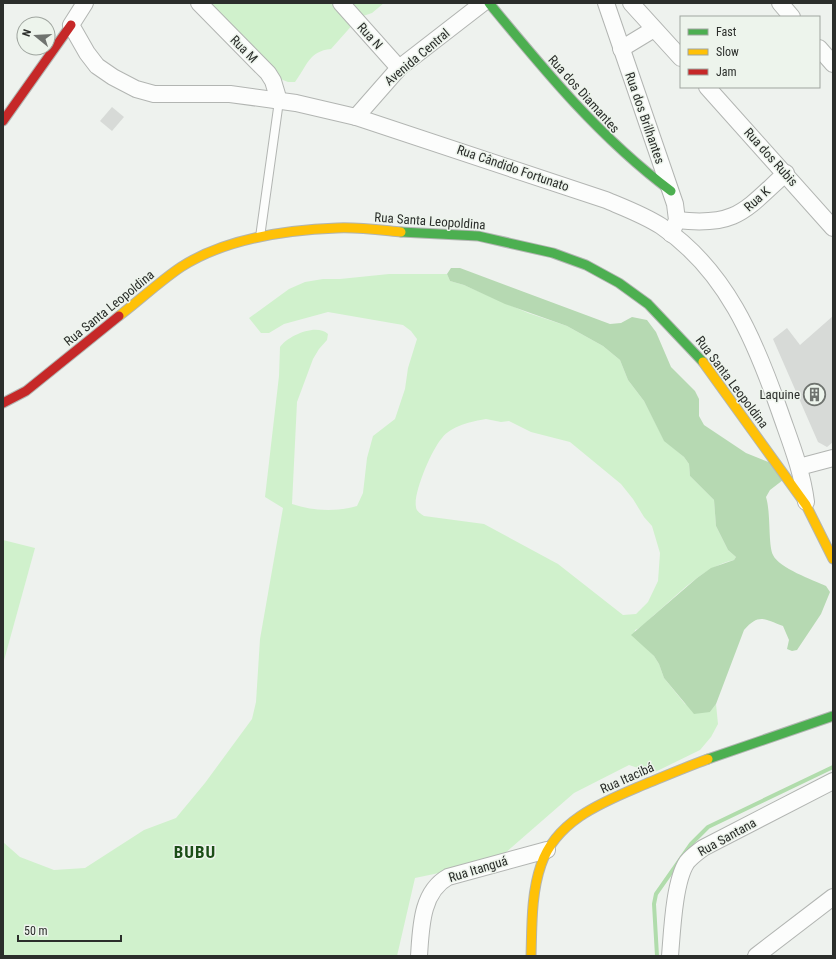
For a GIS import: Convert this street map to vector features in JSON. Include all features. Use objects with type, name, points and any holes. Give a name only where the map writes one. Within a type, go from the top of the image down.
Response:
[{"type":"street","points":[[3,121],[86,3]]},
{"type":"street","name":"Rua M","points":[[199,3],[268,73],[273,81],[280,101]]},
{"type":"street","name":"Rua N","points":[[341,3],[399,68]]},
{"type":"street","name":"Avenida Central","points":[[356,117],[399,68],[483,3]]},
{"type":"street","name":"Rua dos Diamantes","points":[[489,3],[574,104],[626,157],[643,172],[670,191]]},
{"type":"street","name":"Rua dos Brilhantes","points":[[606,3],[675,204],[674,227]]},
{"type":"street","points":[[631,3],[680,57]]},
{"type":"street","points":[[780,3],[791,16]]},
{"type":"street","name":"Rua Cândido Fortunato","points":[[71,25],[87,53],[97,66],[136,89],[154,94],[230,94],[280,101],[356,117],[606,200],[674,227],[731,298],[763,363],[799,467],[804,486],[806,506]]},
{"type":"street","points":[[621,49],[654,29]]},
{"type":"street","points":[[820,49],[833,64]]},
{"type":"street","name":"Rua dos Rubis","points":[[708,88],[786,173],[833,228]]},
{"type":"street","name":"Rua K","points":[[674,227],[710,222],[742,213],[786,173]]},
{"type":"street","name":"Rua Santa Leopoldina","points":[[3,403],[26,392],[181,267],[211,251],[289,232],[338,228],[478,236],[553,253],[586,265],[619,283],[648,304],[706,365],[806,506],[833,559]]},
{"type":"street","points":[[799,467],[833,458]]},
{"type":"street","name":"Rua Itacibá","points":[[530,956],[533,896],[539,870],[547,850],[564,828],[587,812],[616,797],[704,759],[833,716]]},
{"type":"street","name":"Rua Santana","points":[[670,956],[679,885],[687,862],[703,848],[833,781]]},
{"type":"street","name":"Rua Itanguá","points":[[419,956],[425,911],[429,898],[438,883],[448,877],[547,850]]},
{"type":"street","points":[[756,956],[833,897]]},
{"type":"lane","points":[[260,238],[280,101]]},
{"type":"green space","points":[[212,3],[384,3],[372,13],[363,16],[355,22],[331,49],[324,50],[313,56],[295,82],[288,82],[273,76],[244,36],[226,23]]},
{"type":"green space","points":[[451,268],[460,268],[610,324],[621,323],[632,317],[647,320],[656,332],[671,367],[695,391],[699,399],[699,416],[704,425],[746,453],[776,465],[783,480],[770,490],[766,497],[768,504],[770,544],[773,555],[776,560],[789,569],[826,586],[830,592],[821,614],[797,650],[792,651],[787,649],[789,640],[783,626],[762,619],[754,621],[744,630],[716,704],[710,712],[694,714],[664,678],[659,664],[654,656],[631,635],[697,578],[711,568],[734,560],[736,557],[728,550],[716,526],[714,500],[690,476],[689,464],[684,457],[664,441],[644,401],[628,380],[620,360],[603,346],[567,326],[505,304],[464,285],[450,281],[447,274]]},
{"type":"green space","points":[[389,274],[447,274],[450,281],[464,285],[528,313],[567,326],[603,346],[620,360],[628,380],[644,401],[664,440],[684,457],[689,464],[690,476],[714,500],[716,526],[728,550],[736,557],[734,560],[711,569],[701,575],[643,625],[635,630],[634,636],[654,656],[659,664],[664,678],[685,704],[710,712],[716,704],[718,724],[711,737],[700,750],[653,773],[629,765],[574,793],[496,861],[415,878],[397,956],[3,956],[3,842],[20,857],[54,870],[85,868],[144,830],[176,818],[205,783],[252,719],[256,702],[260,639],[283,508],[265,497],[279,376],[280,347],[289,339],[302,332],[317,330],[328,334],[327,340],[313,359],[297,402],[292,504],[308,508],[333,510],[357,506],[363,493],[367,458],[373,436],[395,419],[405,389],[408,368],[417,339],[411,331],[403,325],[328,312],[284,324],[269,333],[261,333],[249,318],[289,289],[305,282],[323,279],[340,279]],"holes":[[[486,419],[501,422],[509,421],[531,432],[570,442],[621,484],[652,526],[660,553],[658,581],[648,602],[636,614],[623,615],[558,564],[484,524],[424,516],[417,510],[416,500],[420,482],[433,451],[442,438],[456,427],[474,421]]]},
{"type":"green space","points":[[3,540],[35,548],[3,664]]},
{"type":"building","points":[[112,107],[124,117],[112,131],[100,121]]},
{"type":"building","name":"Laquine","points":[[833,316],[833,442],[827,447],[818,442],[773,339],[787,328],[800,345]]},
{"type":"waterway","points":[[657,956],[654,904],[656,894],[691,844],[708,827],[833,767]]},
{"type":"traffic: fast","points":[[489,3],[574,103],[620,149],[671,191]]},
{"type":"traffic: fast","points":[[401,232],[478,236],[553,253],[586,265],[619,283],[648,304],[703,362]]},
{"type":"traffic: fast","points":[[708,759],[833,716]]},
{"type":"traffic: slow","points":[[119,316],[165,278],[181,267],[198,257],[236,242],[256,237],[317,229],[353,228],[401,232]]},
{"type":"traffic: slow","points":[[703,362],[806,505],[833,559]]},
{"type":"traffic: slow","points":[[531,956],[535,887],[541,865],[548,849],[558,836],[569,824],[583,814],[612,798],[708,759]]},
{"type":"traffic: jam","points":[[3,121],[71,25]]},
{"type":"traffic: jam","points":[[3,403],[26,391],[119,316]]},
{"type":"place","name":"Laquine","points":[[815,394]]},
{"type":"district","name":"BUBU","points":[[195,852]]}]
